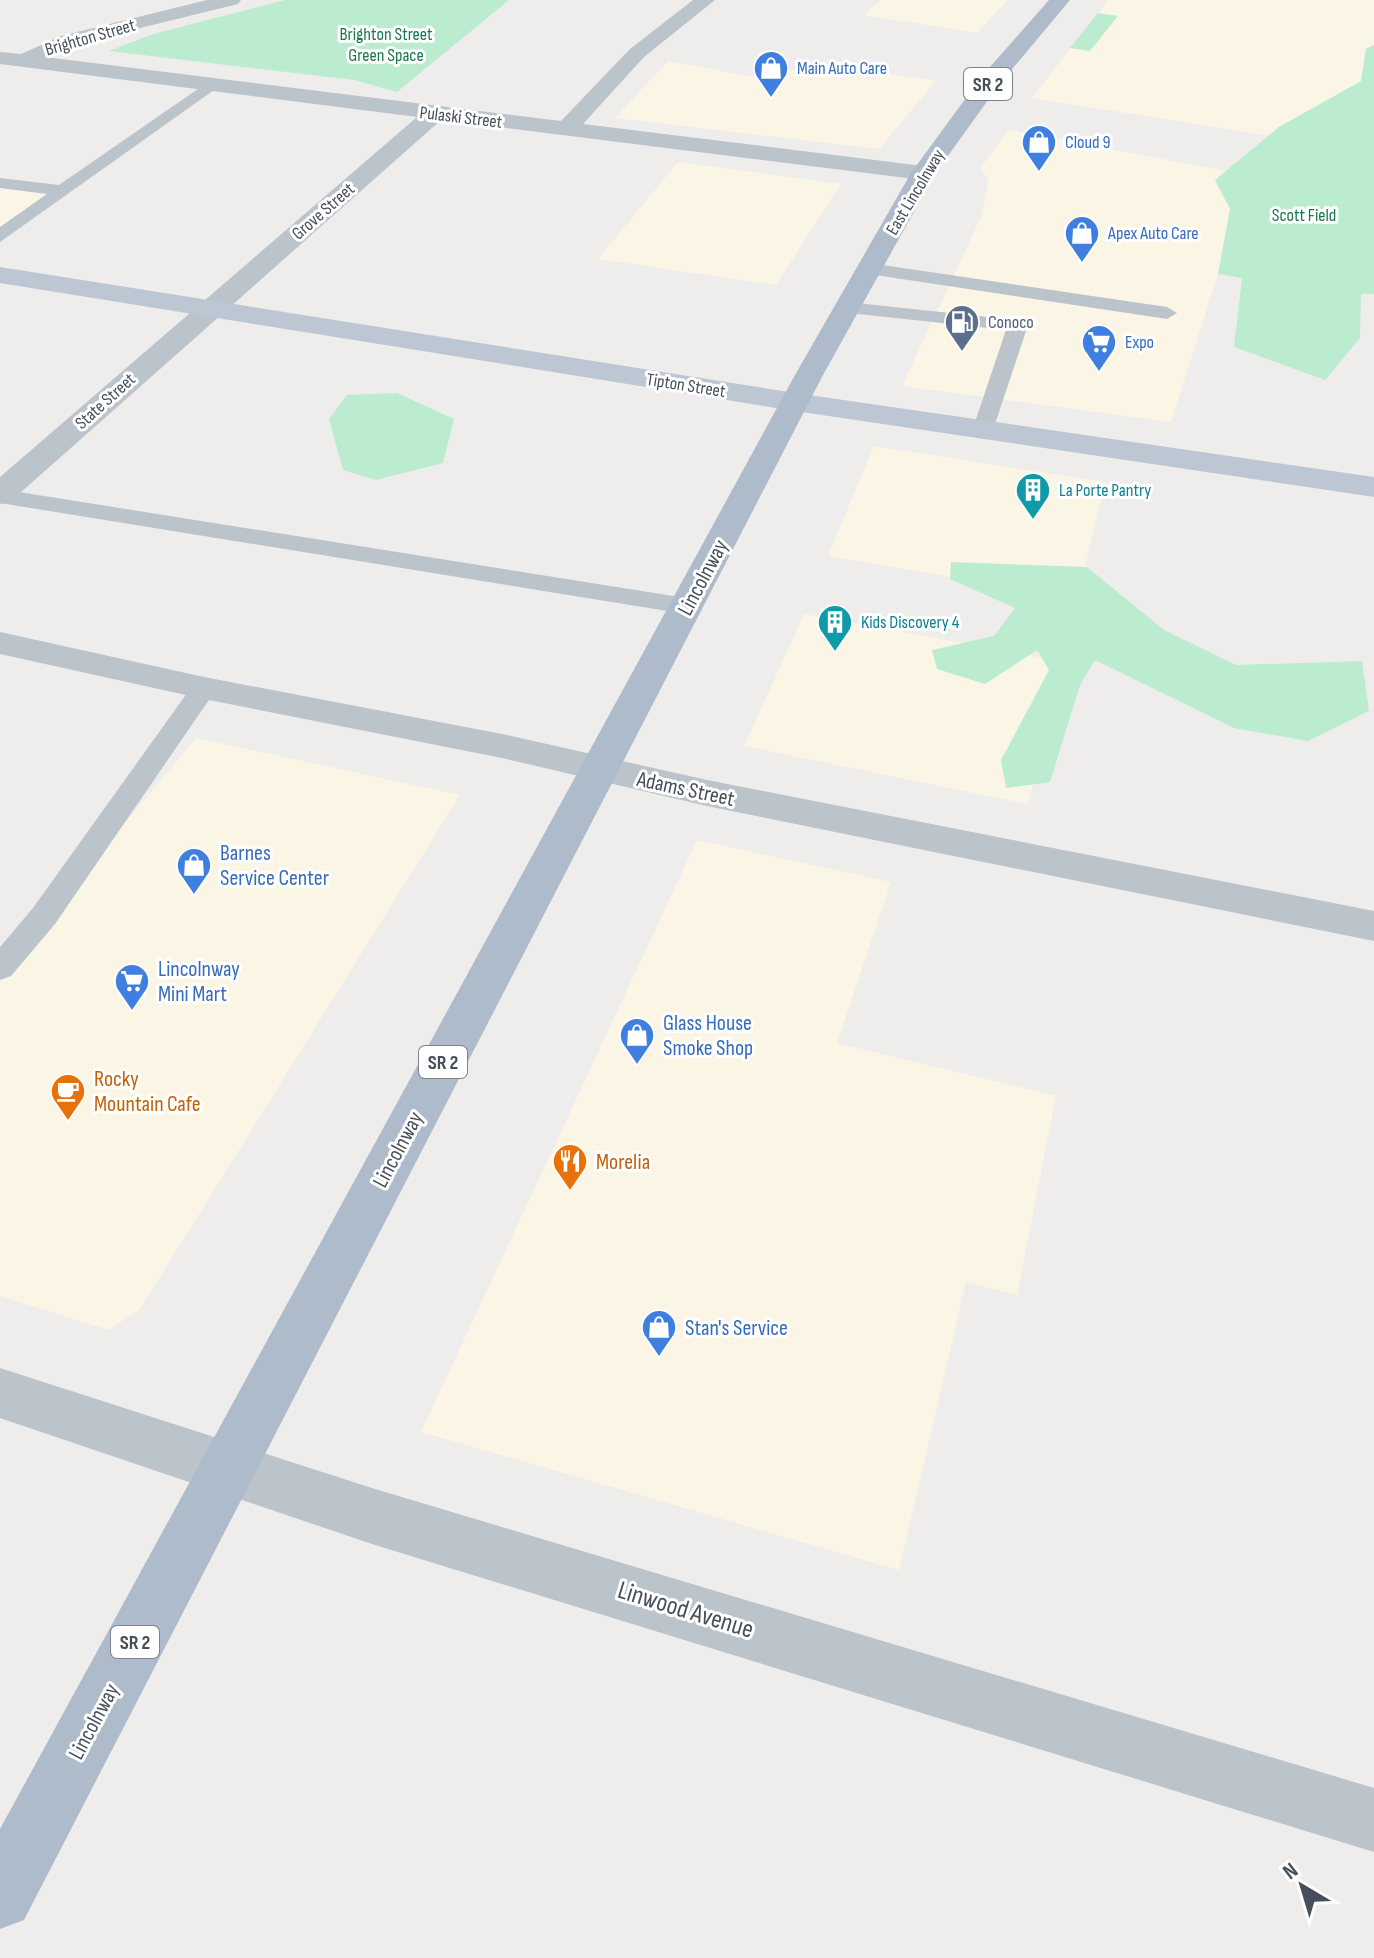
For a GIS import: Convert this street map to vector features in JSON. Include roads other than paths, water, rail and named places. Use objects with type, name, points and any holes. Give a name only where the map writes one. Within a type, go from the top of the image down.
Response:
[{"type":"main road","name":"East Lincolnway","points":[[795,402],[923,173],[990,81],[1060,0]]},
{"type":"main road","name":"Lincolnway","points":[[0,1896],[795,402]]},
{"type":"street","name":"Brighton Street","points":[[0,75],[45,48],[68,40],[231,0]]},
{"type":"street","points":[[566,129],[637,53],[705,0]]},
{"type":"street","name":"Pulaski Street","points":[[0,58],[208,87],[923,173]]},
{"type":"street","name":"Grove Street","points":[[212,309],[434,114]]},
{"type":"street","name":"Tipton Street","points":[[0,275],[795,402],[1374,487]]},
{"type":"street","name":"State Street","points":[[0,495],[212,309]]},
{"type":"street","name":"Adams Street","points":[[0,643],[204,688],[1374,926]]},
{"type":"street","name":"Linwood Avenue","points":[[0,1393],[229,1466],[375,1517],[1374,1820]]},
{"type":"lane","points":[[0,236],[208,87]]},
{"type":"lane","points":[[0,183],[62,191]]},
{"type":"lane","points":[[869,269],[1167,313]]},
{"type":"lane","points":[[847,308],[1018,325],[984,428]]},
{"type":"lane","points":[[0,495],[686,606]]},
{"type":"lane","points":[[0,968],[44,916],[204,688]]},
{"type":"place","name":"Main Auto Care","points":[[771,99]]},
{"type":"place","name":"Cloud 9","points":[[1039,173]]},
{"type":"place","name":"Apex Auto Care","points":[[1082,264]]},
{"type":"place","name":"Conoco","points":[[962,353]]},
{"type":"place","name":"Expo","points":[[1099,373]]},
{"type":"place","name":"La Porte Pantry","points":[[1033,521]]},
{"type":"place","name":"Kids Discovery 4","points":[[835,653]]},
{"type":"place","name":"Barnes Service Center","points":[[194,896]]},
{"type":"place","name":"Lincolnway Mini Mart","points":[[132,1012]]},
{"type":"place","name":"Glass House Smoke Shop","points":[[637,1066]]},
{"type":"place","name":"Rocky Mountain Cafe","points":[[68,1122]]},
{"type":"place","name":"Morelia","points":[[570,1192]]},
{"type":"place","name":"Stan's Service","points":[[659,1358]]},
{"type":"park label","name":"Brighton Street Green Space","points":[[386,44]]},
{"type":"park label","name":"Scott Field","points":[[1304,215]]}]
